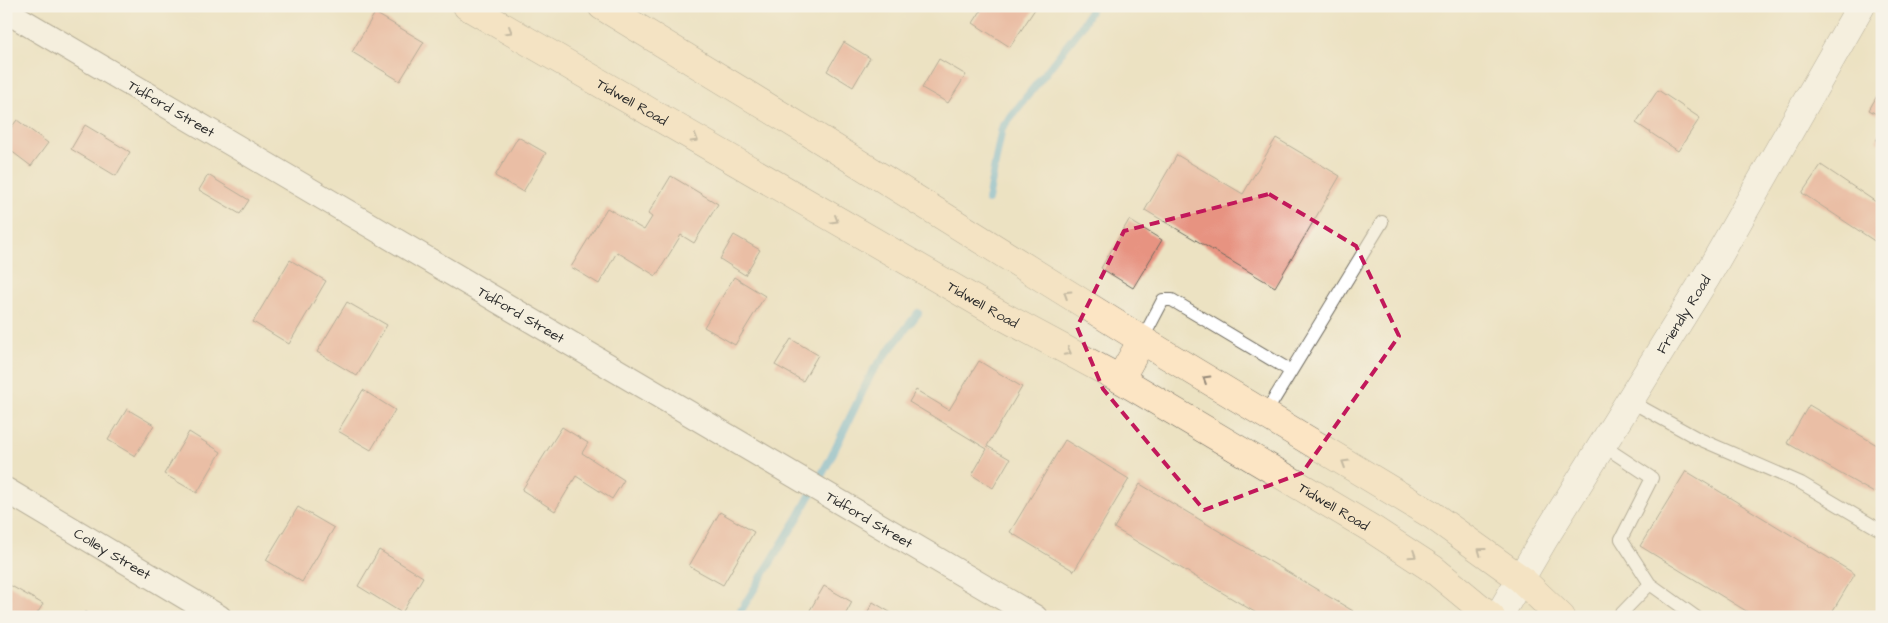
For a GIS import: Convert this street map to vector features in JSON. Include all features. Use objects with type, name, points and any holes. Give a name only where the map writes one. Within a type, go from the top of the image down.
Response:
[{"type":"main road","name":"Tidwell Road","points":[[467,6],[999,314],[1120,379],[1372,529],[1433,568],[1491,617]]},
{"type":"main road","points":[[602,6],[1142,340],[1432,515],[1521,579],[1561,617]]},
{"type":"main road","points":[[1120,379],[1142,340]]},
{"type":"street","name":"Friendly Road","points":[[1498,617],[1602,444],[1707,276],[1861,6]]},
{"type":"street","name":"Tidford Street","points":[[6,11],[1035,617]]},
{"type":"street","name":"Colley Street","points":[[6,490],[219,617]]},
{"type":"lane","points":[[1265,414],[1382,222]]},
{"type":"lane","points":[[1142,340],[1163,300],[1172,300],[1291,371]]},
{"type":"lane","points":[[1630,401],[1697,438],[1801,483],[1882,531]]},
{"type":"lane","points":[[1602,444],[1652,478],[1621,539],[1650,584],[1696,617]]},
{"type":"lane","points":[[1618,617],[1650,584]]},
{"type":"highlighted area","points":[[1269,194],[1356,246],[1399,336],[1302,473],[1204,510],[1103,389],[1077,327],[1124,231]]},
{"type":"building","points":[[984,6],[1037,6],[1010,47],[973,23]]},
{"type":"building","points":[[375,13],[424,42],[400,81],[352,52]]},
{"type":"building","points":[[844,42],[870,58],[853,87],[827,71]]},
{"type":"building","points":[[939,59],[966,75],[948,103],[922,88]]},
{"type":"building","points":[[1882,87],[1882,117],[1869,110]]},
{"type":"building","points":[[1658,90],[1700,118],[1678,151],[1636,123]]},
{"type":"building","points":[[17,120],[48,143],[31,166],[6,147],[6,134]]},
{"type":"building","points":[[85,125],[130,152],[116,176],[71,149]]},
{"type":"building","points":[[1882,130],[1882,144],[1876,141]]},
{"type":"building","points":[[518,137],[546,153],[523,192],[495,176]]},
{"type":"building","points":[[1276,138],[1340,176],[1275,287],[1145,210],[1177,155],[1243,194]]},
{"type":"building","points":[[1821,165],[1882,206],[1882,246],[1802,193]]},
{"type":"building","points":[[208,175],[249,200],[240,214],[199,190]]},
{"type":"building","points":[[671,176],[718,204],[694,243],[681,235],[656,276],[617,252],[599,284],[571,267],[607,208],[644,230],[652,217],[648,214]]},
{"type":"building","points":[[1129,220],[1162,240],[1133,288],[1101,268]]},
{"type":"building","points":[[734,235],[760,250],[745,275],[720,259]]},
{"type":"building","points":[[290,260],[326,281],[289,344],[253,322]]},
{"type":"building","points":[[734,277],[765,296],[735,345],[704,327]]},
{"type":"building","points":[[347,302],[387,325],[357,376],[317,352]]},
{"type":"building","points":[[791,339],[818,355],[803,381],[775,365]]},
{"type":"building","points":[[979,361],[1022,387],[987,446],[1010,459],[993,488],[972,475],[987,449],[909,402],[916,390],[949,410]]},
{"type":"building","points":[[363,390],[395,410],[371,450],[338,431]]},
{"type":"building","points":[[1809,405],[1882,448],[1882,480],[1874,493],[1787,443]]},
{"type":"building","points":[[127,409],[154,425],[135,456],[108,440]]},
{"type":"building","points":[[562,427],[588,443],[582,453],[624,480],[612,499],[576,476],[555,511],[522,490]]},
{"type":"building","points":[[189,432],[221,452],[197,493],[164,474]]},
{"type":"building","points":[[1065,440],[1129,479],[1074,571],[1010,532]]},
{"type":"building","points":[[1686,471],[1855,574],[1829,617],[1756,617],[1640,546]]},
{"type":"building","points":[[1140,484],[1353,611],[1349,617],[1263,617],[1114,528]]},
{"type":"building","points":[[298,507],[334,528],[302,582],[266,560]]},
{"type":"building","points":[[720,512],[754,532],[723,585],[689,566]]},
{"type":"building","points":[[379,550],[423,577],[402,613],[358,586]]},
{"type":"building","points":[[6,583],[43,604],[35,617],[6,617]]},
{"type":"building","points":[[824,586],[852,602],[844,617],[806,617]]},
{"type":"building","points":[[873,602],[898,617],[865,617]]},
{"type":"building","points":[[85,612],[94,617],[82,617]]},
{"type":"waterway","points":[[988,200],[1002,128],[1080,29],[1093,6]]},
{"type":"waterway","points":[[737,617],[799,516],[829,461],[872,372],[918,313]]}]
